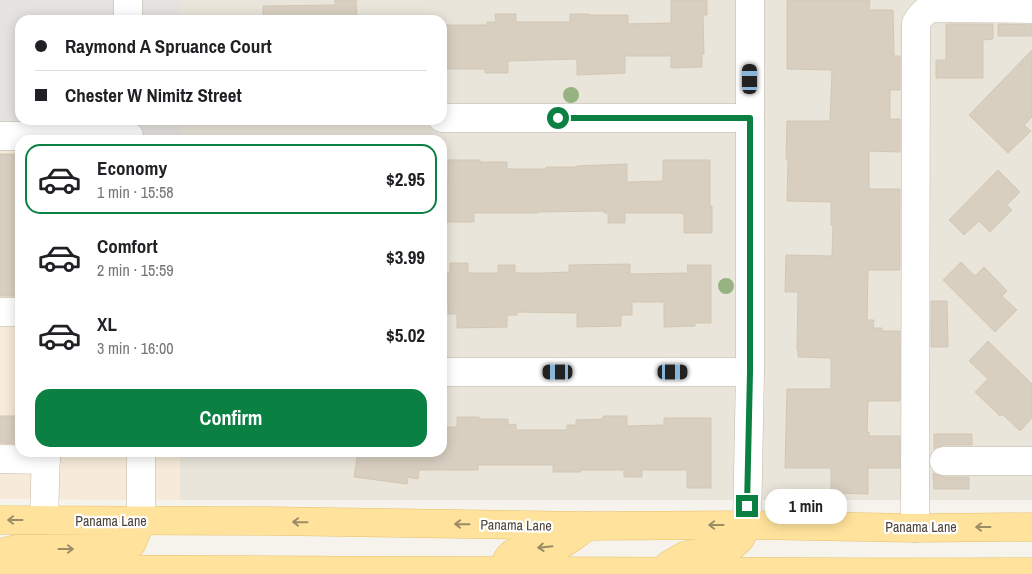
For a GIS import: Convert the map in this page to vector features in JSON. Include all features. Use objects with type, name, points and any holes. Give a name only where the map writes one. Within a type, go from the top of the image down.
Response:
[{"type":"main road","name":"Panama Lane","points":[[0,520],[588,526],[1032,527]]},
{"type":"main road","points":[[0,553],[16,549],[123,547],[132,544],[141,522]]},
{"type":"main road","points":[[657,572],[686,555],[716,551],[732,546],[740,539],[746,525]]},
{"type":"main road","points":[[504,573],[505,562],[511,554],[531,548],[558,546],[588,526]]},
{"type":"main road","points":[[0,569],[504,573],[1032,572]]},
{"type":"street","points":[[128,0],[128,15]]},
{"type":"street","points":[[746,525],[750,372],[750,0]]},
{"type":"street","points":[[915,528],[916,23],[919,17],[931,8],[1032,9]]},
{"type":"street","points":[[447,118],[750,118]]},
{"type":"street","points":[[32,135],[129,132]]},
{"type":"street","points":[[0,136],[15,136]]},
{"type":"street","points":[[0,312],[15,312]]},
{"type":"street","points":[[447,372],[750,372]]},
{"type":"street","points":[[0,459],[31,457]]},
{"type":"street","points":[[44,520],[46,457]]},
{"type":"street","points":[[141,522],[142,457]]},
{"type":"street","points":[[944,461],[1032,461]]},
{"type":"shaded area","points":[[0,0],[180,0],[180,15],[15,15],[15,125],[180,125],[180,135],[15,135],[15,457],[180,457],[180,500],[0,499]]},
{"type":"shaded area","points":[[0,0],[180,0],[180,15],[15,15],[15,125],[180,125],[180,135],[15,135],[15,151],[0,151]]},
{"type":"shaded area","points":[[180,0],[1032,0],[1032,500],[180,500],[180,457],[447,457],[447,135],[180,135],[180,125],[447,125],[447,15],[180,15]]},
{"type":"building","points":[[335,0],[356,0],[357,15],[263,15],[263,6],[335,5]]},
{"type":"building","points":[[671,0],[707,0],[707,15],[703,15],[704,54],[702,54],[702,67],[671,68],[671,56],[625,56],[625,73],[577,75],[577,59],[508,61],[508,73],[485,73],[485,69],[447,69],[447,25],[487,25],[487,22],[496,22],[495,14],[516,14],[516,22],[570,22],[570,14],[589,14],[628,15],[628,24],[671,23]]},
{"type":"building","points":[[787,0],[870,0],[869,10],[893,10],[894,56],[900,56],[900,90],[890,90],[890,119],[900,119],[900,152],[869,151],[869,189],[900,189],[900,270],[868,270],[867,320],[874,320],[873,328],[882,328],[882,331],[900,331],[900,401],[868,401],[867,432],[869,432],[869,436],[900,436],[900,468],[868,468],[868,494],[831,493],[831,468],[785,468],[787,389],[831,389],[831,358],[798,357],[798,292],[785,292],[786,255],[832,256],[833,226],[831,225],[831,202],[787,201],[787,121],[830,121],[832,70],[787,69]]},
{"type":"building","points":[[946,24],[993,24],[993,39],[983,40],[983,78],[936,78],[936,60],[946,60]]},
{"type":"building","points":[[998,24],[1032,25],[1032,36],[998,36]]},
{"type":"building","points":[[1032,50],[1032,117],[1024,125],[1031,131],[1008,153],[969,115]]},
{"type":"building","points":[[0,154],[15,154],[15,296],[0,296]]},
{"type":"building","points":[[448,160],[507,162],[507,169],[546,169],[546,167],[627,164],[627,182],[663,181],[663,160],[710,160],[712,233],[684,233],[684,214],[679,213],[625,213],[625,223],[608,223],[608,213],[604,213],[604,211],[474,213],[474,222],[447,222]]},
{"type":"building","points":[[998,170],[1020,192],[1007,205],[1012,210],[990,232],[979,221],[964,235],[949,220]]},
{"type":"building","points":[[961,262],[975,276],[984,267],[1007,291],[1002,296],[1017,310],[995,332],[943,280]]},
{"type":"building","points":[[450,263],[468,263],[468,273],[498,273],[498,265],[515,265],[515,273],[544,273],[569,272],[569,265],[630,264],[630,274],[688,273],[687,265],[711,265],[711,323],[695,323],[695,326],[664,327],[664,302],[632,302],[632,315],[621,315],[621,326],[577,327],[577,313],[517,312],[517,315],[507,315],[507,327],[457,328],[457,314],[448,314],[447,273],[450,273]]},
{"type":"building","points":[[931,301],[947,301],[948,347],[931,347]]},
{"type":"building","points":[[988,341],[1032,384],[1032,418],[1020,431],[1002,414],[1000,416],[975,392],[988,379],[969,361]]},
{"type":"building","points":[[0,416],[15,416],[15,444],[0,443]]},
{"type":"building","points":[[603,416],[627,416],[627,426],[664,425],[664,418],[711,418],[711,488],[687,488],[687,470],[642,470],[642,477],[624,477],[624,470],[553,472],[553,465],[478,465],[478,470],[419,470],[418,479],[408,477],[407,484],[354,477],[357,457],[447,457],[447,427],[457,427],[457,417],[508,419],[508,425],[516,424],[516,430],[567,430],[567,425],[576,425],[576,420],[603,419]]},
{"type":"building","points":[[934,434],[972,434],[972,445],[944,445],[934,449]]},
{"type":"building","points":[[933,473],[944,477],[969,477],[969,489],[934,489]]},
{"type":"route","points":[[558,118],[750,118],[750,372],[747,506]]}]
